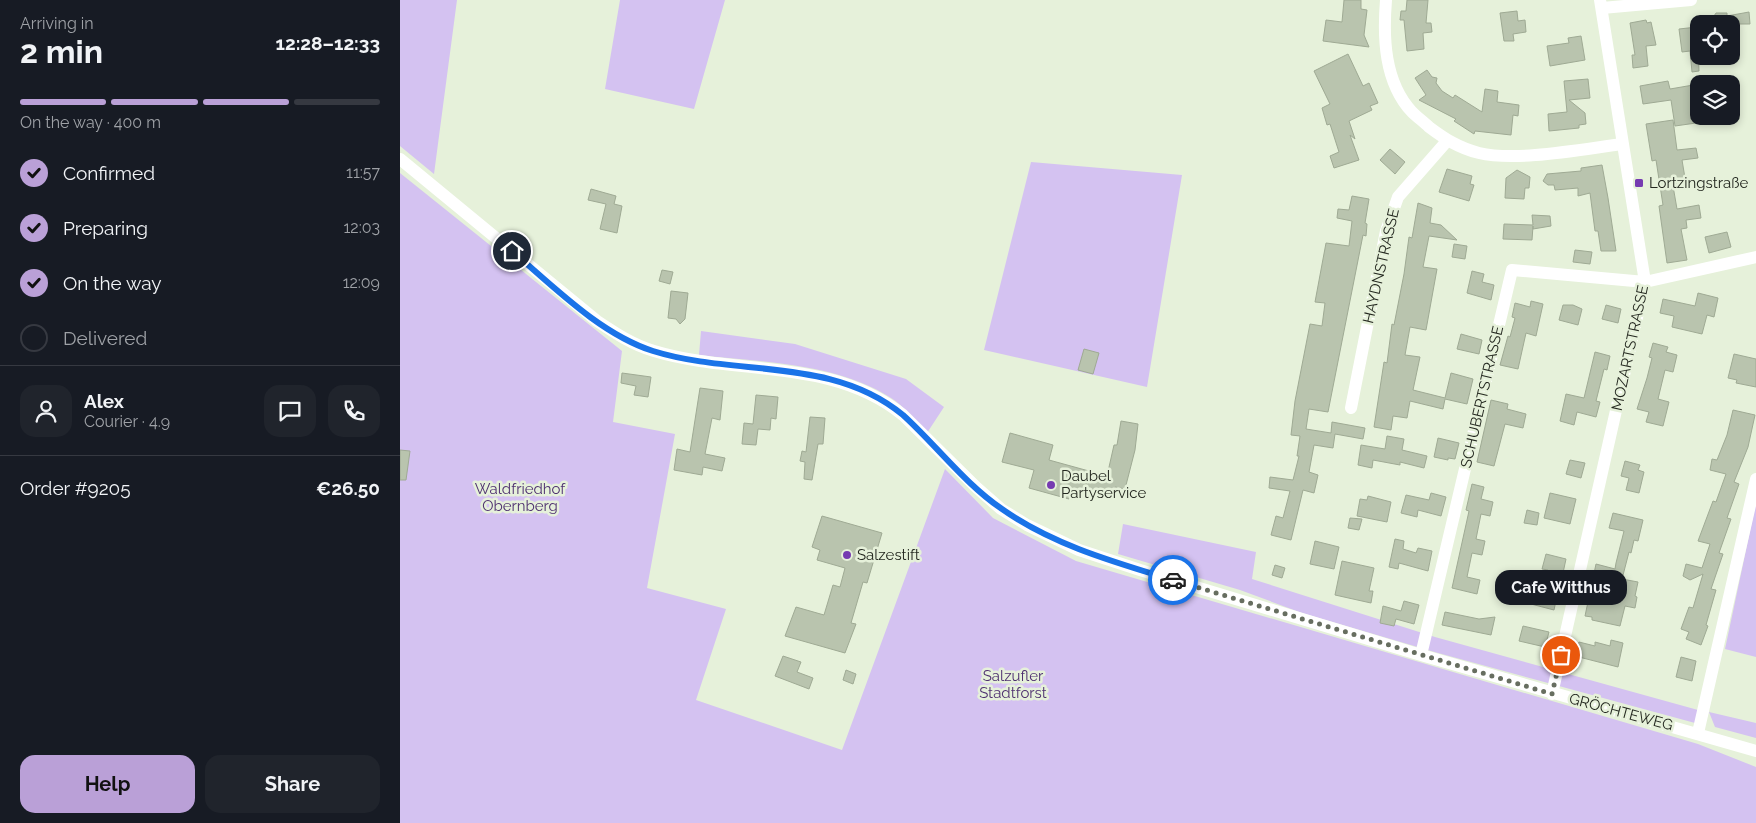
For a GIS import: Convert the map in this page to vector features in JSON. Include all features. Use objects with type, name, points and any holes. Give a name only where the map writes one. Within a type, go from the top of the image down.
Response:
[{"type":"street","points":[[1386,0],[1384,33],[1390,68],[1398,91],[1411,112],[1447,141],[1480,153],[1518,156],[1623,144]]},
{"type":"street","points":[[1601,4],[1691,0]]},
{"type":"street","name":"MOZARTSTRASSE","points":[[1552,694],[1645,282],[1601,4]]},
{"type":"street","name":"HAYDNSTRASSE","points":[[1351,408],[1386,231],[1398,197],[1447,141]]},
{"type":"street","name":"GRÖCHTEWEG","points":[[400,159],[597,321],[630,342],[652,351],[680,358],[811,374],[854,386],[885,401],[903,415],[1001,509],[1027,525],[1065,543],[1140,570],[1421,655],[1756,751]]},
{"type":"street","points":[[1645,282],[1756,257]]},
{"type":"street","name":"SCHUBERTSTRASSE","points":[[1421,655],[1512,270],[1645,282]]},
{"type":"street","points":[[1698,733],[1756,478]]},
{"type":"green space","points":[[400,0],[457,0],[434,174],[400,146]]},
{"type":"green space","points":[[620,0],[725,0],[694,109],[605,89]]},
{"type":"green space","points":[[1031,162],[1182,175],[1147,387],[984,350]]},
{"type":"green space","name":"Salzufler Stadtforst","points":[[400,173],[622,351],[613,422],[675,434],[647,588],[726,609],[696,700],[842,750],[945,469],[993,518],[1076,561],[1698,744],[1756,767],[1756,823],[400,823]]},
{"type":"green space","points":[[701,331],[795,344],[906,379],[944,407],[927,433],[896,401],[870,386],[847,378],[823,371],[773,362],[699,355]]},
{"type":"green space","points":[[1756,503],[1756,657],[1725,649]]},
{"type":"green space","points":[[1123,524],[1256,552],[1252,579],[1435,637],[1698,710],[1695,723],[1438,653],[1302,613],[1240,590],[1118,554]]},
{"type":"green space","points":[[1709,712],[1756,723],[1756,738],[1715,727]]},
{"type":"building","points":[[1344,0],[1361,0],[1361,9],[1367,10],[1364,35],[1369,47],[1323,41],[1326,20],[1342,22]]},
{"type":"building","points":[[1407,0],[1428,0],[1426,23],[1431,23],[1432,32],[1423,33],[1424,49],[1407,51],[1404,20],[1400,20],[1401,11],[1406,11]]},
{"type":"building","points":[[1517,11],[1518,21],[1525,20],[1526,32],[1513,34],[1514,41],[1504,41],[1500,13]]},
{"type":"building","points":[[1749,12],[1750,24],[1740,24],[1740,15],[1732,15]]},
{"type":"building","points":[[1716,13],[1727,13],[1727,15],[1715,15]]},
{"type":"building","points":[[1646,20],[1647,23],[1651,22],[1656,45],[1646,46],[1648,66],[1633,68],[1632,55],[1635,55],[1630,23]]},
{"type":"building","points":[[1690,28],[1690,51],[1682,52],[1679,29]]},
{"type":"building","points":[[1581,36],[1585,60],[1550,66],[1547,46],[1569,43],[1568,38]]},
{"type":"building","points":[[1348,54],[1363,86],[1369,83],[1378,103],[1370,106],[1372,110],[1349,121],[1355,139],[1350,135],[1359,160],[1334,168],[1330,156],[1339,152],[1330,124],[1327,125],[1322,108],[1330,104],[1314,71]]},
{"type":"building","points":[[1691,65],[1699,65],[1699,71],[1692,72]]},
{"type":"building","points":[[1427,70],[1432,77],[1437,78],[1436,83],[1442,91],[1453,98],[1455,95],[1482,112],[1485,89],[1498,91],[1497,102],[1519,105],[1518,116],[1513,115],[1511,135],[1475,131],[1474,134],[1454,121],[1456,119],[1419,100],[1426,95],[1415,78]]},
{"type":"building","points":[[1588,79],[1590,98],[1569,100],[1585,113],[1586,124],[1579,125],[1579,128],[1549,131],[1548,114],[1567,112],[1564,81]]},
{"type":"building","points":[[1668,81],[1670,89],[1690,86],[1690,124],[1675,126],[1671,100],[1643,104],[1640,86]]},
{"type":"building","points":[[1673,120],[1677,150],[1696,148],[1698,158],[1682,160],[1686,184],[1673,186],[1677,209],[1699,205],[1701,218],[1686,220],[1687,228],[1681,229],[1687,260],[1667,263],[1659,206],[1663,205],[1656,160],[1652,161],[1646,124]]},
{"type":"building","points":[[1390,149],[1405,162],[1395,174],[1380,160]]},
{"type":"building","points":[[1602,165],[1616,251],[1601,251],[1598,231],[1595,231],[1590,193],[1578,196],[1578,188],[1555,190],[1554,185],[1548,185],[1543,181],[1547,174],[1581,171],[1581,168]]},
{"type":"building","points":[[1447,169],[1472,176],[1470,184],[1474,185],[1469,201],[1439,192]]},
{"type":"building","points":[[1517,170],[1530,177],[1529,188],[1525,188],[1524,199],[1505,198],[1506,178]]},
{"type":"building","points":[[591,189],[616,196],[614,204],[622,206],[617,233],[600,229],[606,204],[588,200]]},
{"type":"building","points":[[1352,196],[1369,199],[1365,223],[1367,224],[1366,236],[1363,235],[1328,412],[1309,409],[1306,429],[1331,433],[1332,422],[1365,428],[1363,439],[1335,434],[1333,448],[1314,445],[1309,472],[1318,475],[1314,493],[1303,490],[1291,540],[1271,535],[1276,516],[1283,518],[1290,491],[1269,488],[1270,477],[1293,480],[1299,456],[1297,456],[1300,436],[1291,435],[1295,401],[1310,324],[1322,326],[1325,303],[1315,302],[1326,243],[1349,246],[1352,221],[1337,218],[1338,209],[1349,210]]},
{"type":"building","points":[[1418,203],[1432,208],[1430,223],[1441,225],[1457,240],[1429,236],[1423,267],[1437,269],[1426,330],[1410,327],[1405,355],[1420,357],[1413,390],[1445,398],[1451,373],[1473,379],[1467,404],[1445,399],[1443,409],[1410,401],[1407,418],[1393,416],[1391,430],[1374,427],[1384,362],[1387,363],[1392,324],[1394,325],[1409,237],[1412,238]]},
{"type":"building","points":[[1532,215],[1550,216],[1551,226],[1533,229],[1533,226],[1532,240],[1503,239],[1504,224],[1533,225]]},
{"type":"building","points":[[1727,232],[1731,247],[1709,253],[1705,237]]},
{"type":"building","points":[[1454,244],[1467,246],[1465,259],[1452,257]]},
{"type":"building","points":[[1575,250],[1592,252],[1590,264],[1573,262]]},
{"type":"building","points":[[662,270],[673,272],[670,284],[659,281]]},
{"type":"building","points":[[1472,271],[1484,274],[1482,282],[1494,285],[1491,300],[1467,293]]},
{"type":"building","points":[[671,291],[688,293],[685,319],[680,324],[676,319],[668,318]]},
{"type":"building","points":[[1698,293],[1718,298],[1714,317],[1707,315],[1702,334],[1672,327],[1674,316],[1660,313],[1663,299],[1695,306]]},
{"type":"building","points":[[1531,301],[1543,304],[1536,336],[1526,333],[1518,369],[1500,365],[1515,318],[1512,317],[1515,303],[1530,307]]},
{"type":"building","points":[[1563,305],[1573,305],[1582,309],[1578,325],[1559,320]]},
{"type":"building","points":[[1606,305],[1621,309],[1618,323],[1602,319]]},
{"type":"building","points":[[1461,334],[1482,340],[1479,354],[1457,349]]},
{"type":"building","points":[[1653,343],[1668,347],[1666,352],[1677,355],[1673,372],[1665,370],[1658,399],[1669,402],[1663,426],[1646,422],[1649,412],[1637,409],[1652,358],[1649,357]]},
{"type":"building","points":[[1084,349],[1099,353],[1093,374],[1078,370]]},
{"type":"building","points":[[1595,352],[1610,356],[1607,370],[1604,369],[1596,401],[1600,402],[1596,417],[1577,412],[1574,425],[1560,421],[1566,394],[1584,398]]},
{"type":"building","points":[[1734,354],[1756,359],[1756,387],[1736,383],[1737,380],[1728,378]]},
{"type":"building","points":[[622,373],[651,377],[648,397],[634,395],[636,386],[621,383]]},
{"type":"building","points":[[700,388],[723,391],[720,420],[712,418],[705,454],[725,458],[722,471],[703,467],[702,475],[674,470],[677,449],[690,452]]},
{"type":"building","points":[[756,395],[778,397],[776,419],[771,418],[770,430],[758,429],[756,445],[742,444],[744,423],[753,424]]},
{"type":"building","points":[[1491,400],[1508,404],[1507,409],[1526,414],[1523,428],[1505,424],[1494,466],[1477,462]]},
{"type":"building","points":[[1733,410],[1755,415],[1748,447],[1734,482],[1739,484],[1727,518],[1731,519],[1719,553],[1723,554],[1711,589],[1716,590],[1706,625],[1708,626],[1701,645],[1686,639],[1689,632],[1681,629],[1689,607],[1693,608],[1703,574],[1690,580],[1683,576],[1686,564],[1702,568],[1710,544],[1698,541],[1713,501],[1716,502],[1726,474],[1710,470],[1712,459],[1717,460],[1727,435]]},
{"type":"building","points":[[810,417],[825,418],[823,444],[818,444],[812,480],[804,479],[805,462],[800,461],[802,451],[806,452]]},
{"type":"building","points":[[1121,421],[1138,424],[1135,450],[1125,489],[1115,487],[1112,498],[1072,489],[1069,499],[1029,488],[1034,470],[1002,462],[1010,433],[1053,445],[1049,460],[1107,476],[1114,445],[1117,445]]},
{"type":"building","points":[[1387,436],[1404,439],[1402,450],[1427,456],[1424,468],[1400,462],[1400,465],[1373,460],[1372,468],[1358,465],[1361,445],[1385,449]]},
{"type":"building","points":[[1438,438],[1459,443],[1455,459],[1448,458],[1448,460],[1434,457]]},
{"type":"building","points":[[400,450],[410,451],[406,480],[400,480]]},
{"type":"building","points":[[1570,460],[1585,463],[1581,478],[1566,474]]},
{"type":"building","points":[[1625,461],[1640,465],[1638,470],[1644,472],[1639,493],[1626,490],[1629,478],[1621,476]]},
{"type":"building","points":[[1472,484],[1484,487],[1481,499],[1493,502],[1490,516],[1481,514],[1476,539],[1485,541],[1482,555],[1472,553],[1467,577],[1480,580],[1477,594],[1452,588],[1469,511],[1466,510]]},
{"type":"building","points":[[1431,493],[1446,497],[1441,516],[1418,510],[1417,517],[1401,513],[1406,495],[1429,500]]},
{"type":"building","points":[[1550,493],[1576,499],[1570,524],[1544,518]]},
{"type":"building","points":[[1368,496],[1391,502],[1387,522],[1357,516],[1360,499],[1367,500]]},
{"type":"building","points":[[1527,510],[1539,513],[1537,525],[1524,523]]},
{"type":"building","points":[[1613,513],[1643,520],[1638,541],[1634,540],[1631,553],[1629,552],[1622,579],[1638,582],[1635,608],[1625,606],[1620,626],[1592,620],[1592,617],[1585,616],[1596,564],[1615,569],[1624,531],[1609,528]]},
{"type":"building","points":[[822,516],[882,533],[867,583],[863,582],[851,623],[856,624],[845,653],[785,636],[796,607],[824,615],[833,585],[840,587],[845,568],[817,560],[820,550],[812,547]]},
{"type":"building","points":[[1350,518],[1362,519],[1359,530],[1348,528]]},
{"type":"building","points":[[1395,539],[1404,541],[1403,549],[1416,553],[1418,548],[1432,551],[1428,571],[1399,563],[1398,569],[1389,567]]},
{"type":"building","points":[[1315,541],[1339,547],[1334,569],[1310,564]]},
{"type":"building","points":[[1546,554],[1566,559],[1563,573],[1558,572],[1553,595],[1557,596],[1554,610],[1531,604],[1535,590],[1543,592],[1548,570],[1542,569]]},
{"type":"building","points":[[1342,561],[1374,568],[1369,591],[1373,591],[1371,603],[1335,595]]},
{"type":"building","points":[[1275,565],[1285,568],[1282,578],[1272,575]]},
{"type":"building","points":[[1404,601],[1419,605],[1414,624],[1396,619],[1394,626],[1380,623],[1383,606],[1401,611]]},
{"type":"building","points":[[1445,612],[1479,619],[1495,617],[1491,635],[1442,625]]},
{"type":"building","points":[[1523,626],[1549,632],[1545,647],[1519,641]]},
{"type":"building","points":[[1611,640],[1623,643],[1618,667],[1575,656],[1579,642],[1595,646],[1595,642],[1610,646]]},
{"type":"building","points":[[783,656],[801,662],[797,672],[813,678],[809,689],[775,676]]},
{"type":"building","points":[[1681,657],[1696,661],[1692,681],[1676,677]]},
{"type":"building","points":[[846,670],[856,674],[853,684],[843,680]]},
{"type":"way so far","points":[[1173,580],[1552,694],[1561,655]]},
{"type":"place","name":"Lortzingstraße","points":[[1639,183]]},
{"type":"place","name":"Daubel Partyservice","points":[[1051,485]]},
{"type":"place","name":"Salzestift","points":[[847,555]]},
{"type":"place","name":"Cafe Witthus","points":[[1561,655]]},
{"type":"route","points":[[512,251],[597,321],[634,344],[671,356],[700,361],[811,374],[854,386],[868,392],[891,405],[918,428],[988,499],[1001,509],[1027,525],[1079,550],[1173,580]]},
{"type":"park label","name":"Waldfriedhof Obernberg","points":[[520,498]]}]
